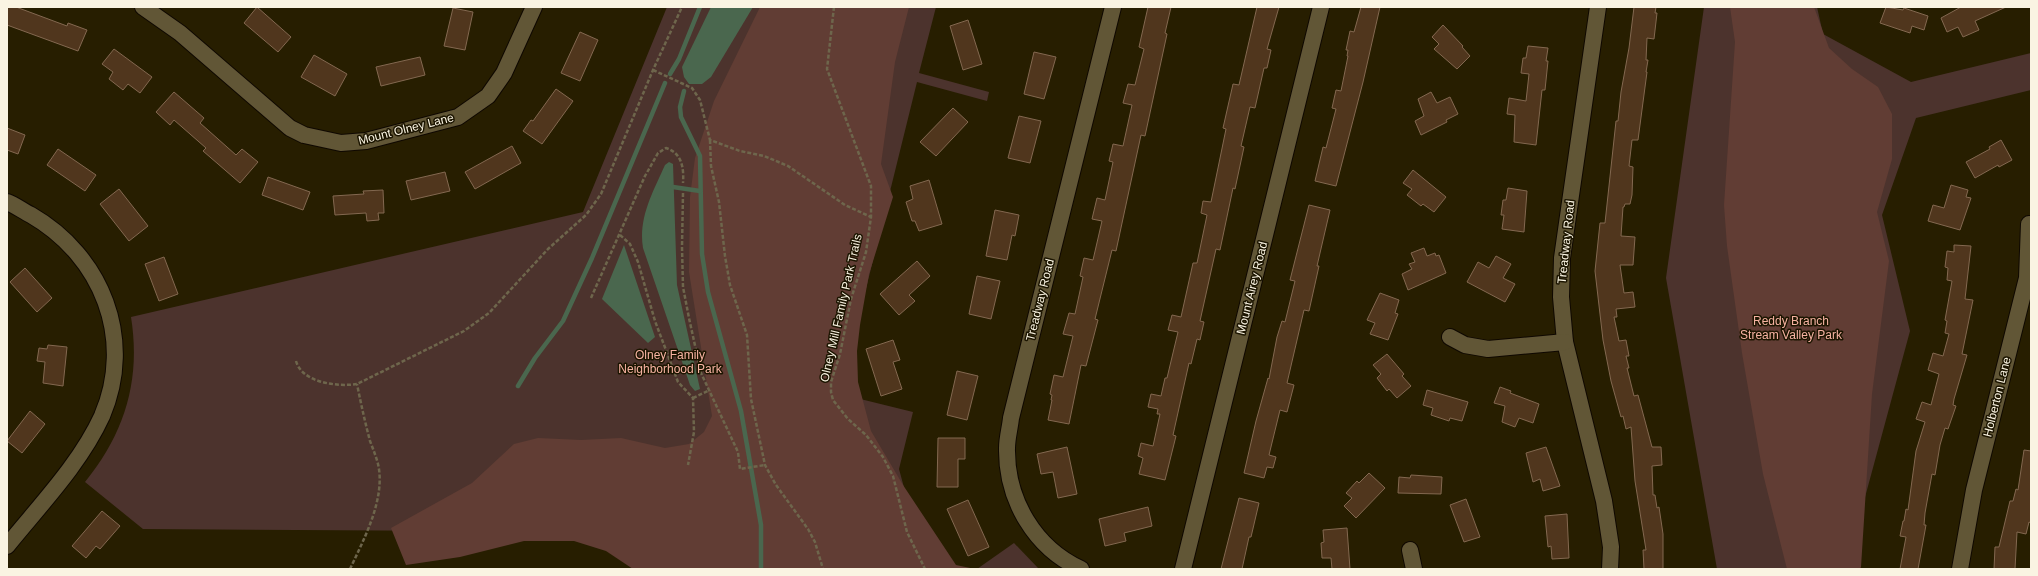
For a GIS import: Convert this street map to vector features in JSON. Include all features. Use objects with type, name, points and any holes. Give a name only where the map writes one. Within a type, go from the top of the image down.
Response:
[{"type":"street","name":"Mount Olney Lane","points":[[143,7],[180,33],[290,128],[304,135],[341,143],[366,141],[458,117],[488,96],[504,73],[534,7]]},
{"type":"street","name":"Treadway Road","points":[[1082,569],[1052,552],[1029,526],[1014,491],[1008,466],[1007,448],[1013,410],[1113,7]]},
{"type":"street","name":"Mount Airey Road","points":[[1183,569],[1321,7]]},
{"type":"street","name":"Treadway Road","points":[[1598,7],[1562,258],[1561,297],[1565,342],[1604,501],[1611,547],[1610,569]]},
{"type":"street","points":[[7,202],[49,226],[69,243],[82,258],[98,282],[104,296],[114,339],[113,374],[102,415],[96,427],[69,469],[7,546]]},
{"type":"street","name":"Holberton Lane","points":[[1960,569],[1974,490],[2026,278],[2029,224]]},
{"type":"street","points":[[1450,337],[1465,345],[1488,349],[1565,342]]},
{"type":"street","points":[[1410,550],[1414,569]]},
{"type":"path","points":[[296,361],[298,369],[308,376],[329,384],[342,387],[357,384],[458,334],[489,313],[548,249],[586,216],[601,194],[653,70],[682,7]]},
{"type":"path","name":"Olney Mill Family Park Trails","points":[[834,7],[827,69],[870,186],[871,217],[866,252],[852,299],[840,354],[831,382],[831,392],[837,405],[848,419],[866,435],[883,457],[893,476],[908,532],[925,569]]},
{"type":"path","points":[[653,70],[692,88],[700,100],[710,140],[711,166],[719,202],[730,285],[747,335],[751,399],[765,465],[776,485],[808,529],[815,542],[823,569]]},
{"type":"path","points":[[710,140],[740,151],[764,156],[788,166],[846,205],[871,217]]},
{"type":"path","points":[[591,298],[645,176],[658,153],[666,148],[672,150],[678,156],[682,165],[683,183]]},
{"type":"path","points":[[683,193],[683,288],[701,373],[738,452],[740,469],[765,465]]},
{"type":"path","points":[[620,235],[630,244],[638,262],[657,328],[678,382],[693,398],[694,432],[688,466]]},
{"type":"path","points":[[350,569],[368,530],[377,503],[379,488],[379,465],[367,428],[357,384]]},
{"type":"path","points":[[693,398],[698,397],[710,390]]},
{"type":"green space","name":"Olney Family Neighborhood Park","points":[[667,7],[936,7],[919,73],[989,92],[987,101],[917,82],[840,394],[913,412],[899,469],[921,550],[635,532],[143,529],[85,482],[99,463],[110,444],[120,425],[127,405],[134,362],[134,340],[131,317],[583,212]]},
{"type":"green space","points":[[760,7],[909,7],[895,62],[881,164],[893,197],[869,274],[857,351],[858,382],[871,431],[903,485],[956,565],[975,569],[633,569],[606,551],[574,541],[524,541],[460,557],[406,565],[391,528],[472,483],[514,444],[538,438],[581,440],[621,438],[665,448],[689,444],[704,432],[712,416],[689,272],[690,197],[695,158],[714,101]]},
{"type":"green space","name":"Reddy Branch Stream Valley Park","points":[[1704,7],[1817,7],[1823,34],[1911,82],[2031,53],[2031,90],[1916,118],[1882,215],[1910,331],[1851,549],[1852,569],[1717,569],[1666,278]]},
{"type":"green space","name":"Reddy Branch Stream Valley Park","points":[[1730,7],[1814,7],[1829,48],[1852,69],[1878,87],[1892,114],[1892,159],[1877,212],[1889,261],[1872,394],[1860,569],[1787,569],[1763,474],[1742,353],[1727,246],[1724,205],[1735,42]]},
{"type":"green space","points":[[1014,543],[1039,569],[977,569]]},
{"type":"shaded area","points":[[711,7],[753,7],[711,77],[702,84],[689,84],[684,77],[682,67]]},
{"type":"shaded area","points":[[669,162],[673,164],[677,285],[700,389],[695,391],[690,385],[643,248],[643,226],[651,195],[665,165]]},
{"type":"shaded area","points":[[624,245],[655,337],[648,343],[602,299]]},
{"type":"building","points":[[7,7],[16,7],[67,26],[68,23],[87,30],[78,51],[7,25]]},
{"type":"building","points":[[257,7],[291,37],[278,52],[244,23]]},
{"type":"building","points":[[1148,7],[1171,7],[1165,33],[1167,34],[1145,136],[1141,135],[1116,251],[1112,250],[1095,319],[1098,320],[1086,366],[1081,365],[1069,424],[1048,420],[1052,400],[1052,395],[1050,394],[1054,375],[1063,377],[1073,336],[1063,334],[1069,313],[1075,314],[1083,277],[1080,276],[1084,258],[1093,260],[1102,221],[1092,219],[1097,198],[1105,200],[1113,162],[1109,161],[1113,144],[1123,146],[1132,105],[1123,103],[1128,84],[1135,85],[1144,49],[1139,47]]},
{"type":"building","points":[[1257,7],[1279,7],[1267,49],[1271,50],[1267,68],[1264,68],[1255,108],[1250,107],[1241,146],[1244,147],[1235,189],[1233,188],[1220,250],[1216,249],[1200,321],[1204,322],[1200,340],[1197,339],[1191,364],[1189,363],[1173,435],[1176,436],[1165,480],[1139,474],[1143,458],[1138,456],[1141,443],[1153,446],[1160,414],[1157,414],[1158,409],[1148,407],[1151,394],[1161,396],[1165,378],[1167,378],[1178,332],[1168,330],[1172,315],[1181,317],[1193,263],[1197,263],[1207,215],[1201,213],[1203,201],[1211,202],[1226,129],[1223,128],[1233,84],[1239,85]]},
{"type":"building","points":[[1361,7],[1380,7],[1363,82],[1336,186],[1315,181],[1323,147],[1326,148],[1336,109],[1332,108],[1336,90],[1341,91],[1348,56],[1348,50],[1346,50],[1350,31],[1354,32]]},
{"type":"building","points":[[1634,7],[1656,7],[1655,13],[1657,13],[1654,39],[1647,38],[1647,72],[1638,140],[1632,140],[1629,166],[1633,167],[1632,195],[1630,204],[1625,204],[1623,207],[1621,236],[1635,237],[1633,265],[1620,265],[1624,293],[1633,292],[1635,307],[1616,309],[1617,317],[1614,317],[1619,341],[1626,340],[1629,356],[1626,356],[1629,368],[1627,368],[1634,396],[1638,395],[1652,447],[1661,447],[1662,465],[1652,466],[1653,495],[1655,495],[1657,508],[1659,507],[1663,534],[1663,569],[1644,569],[1643,550],[1646,550],[1635,481],[1631,427],[1626,429],[1611,381],[1603,340],[1595,271],[1600,223],[1605,223],[1616,121],[1618,121]]},
{"type":"building","points":[[1886,7],[1903,10],[1904,8],[1928,16],[1924,30],[1912,26],[1910,33],[1880,23]]},
{"type":"building","points":[[1961,7],[2006,7],[1975,21],[1979,30],[1963,37],[1958,27],[1947,32],[1941,18]]},
{"type":"building","points":[[453,8],[473,12],[465,50],[444,46]]},
{"type":"building","points":[[968,20],[982,64],[963,70],[950,26]]},
{"type":"building","points":[[1443,25],[1463,46],[1462,47],[1470,56],[1457,69],[1434,49],[1439,44],[1432,37]]},
{"type":"building","points":[[580,32],[598,40],[580,81],[561,73]]},
{"type":"building","points":[[1528,46],[1548,48],[1545,90],[1542,90],[1536,145],[1514,142],[1515,115],[1507,114],[1509,98],[1526,101],[1529,74],[1521,73],[1523,58],[1526,58]]},
{"type":"building","points":[[114,49],[152,77],[140,93],[128,84],[123,90],[109,79],[113,72],[102,64]]},
{"type":"building","points":[[1034,52],[1056,57],[1044,99],[1024,94]]},
{"type":"building","points":[[314,55],[347,74],[335,96],[301,77]]},
{"type":"building","points":[[420,57],[425,75],[381,86],[376,67]]},
{"type":"building","points":[[556,89],[573,101],[542,144],[523,131],[531,120],[533,121]]},
{"type":"building","points":[[174,92],[204,118],[200,123],[236,155],[242,149],[258,162],[240,183],[203,151],[206,148],[174,120],[170,125],[156,112]]},
{"type":"building","points":[[1431,92],[1437,103],[1450,97],[1458,114],[1446,120],[1447,122],[1421,135],[1415,121],[1424,116],[1418,99]]},
{"type":"building","points":[[953,108],[968,122],[936,156],[920,142]]},
{"type":"building","points":[[1019,116],[1041,121],[1030,163],[1008,158]]},
{"type":"building","points":[[7,128],[25,135],[18,154],[7,150]]},
{"type":"building","points":[[2001,140],[2012,160],[1999,167],[1998,165],[1975,178],[1966,162],[1990,149],[1989,147]]},
{"type":"building","points":[[512,146],[521,163],[475,189],[465,172]]},
{"type":"building","points":[[58,149],[96,175],[85,191],[47,165]]},
{"type":"building","points":[[1413,170],[1446,197],[1434,212],[1423,204],[1421,206],[1407,195],[1412,189],[1403,183]]},
{"type":"building","points":[[445,172],[450,191],[411,200],[406,181]]},
{"type":"building","points":[[268,177],[310,192],[303,210],[262,195]]},
{"type":"building","points":[[929,180],[942,224],[919,231],[915,221],[912,221],[906,202],[913,199],[910,186]]},
{"type":"building","points":[[1951,185],[1968,190],[1966,197],[1971,198],[1960,230],[1928,221],[1933,205],[1944,208]]},
{"type":"building","points":[[1508,188],[1527,191],[1524,232],[1502,229],[1504,215],[1501,215],[1503,200],[1506,200]]},
{"type":"building","points":[[119,189],[148,226],[129,241],[100,204]]},
{"type":"building","points":[[383,190],[384,213],[378,213],[379,220],[367,221],[366,213],[335,215],[333,196],[364,194],[363,191]]},
{"type":"building","points":[[1309,205],[1330,210],[1317,266],[1319,266],[1309,311],[1304,310],[1287,383],[1294,385],[1287,412],[1280,410],[1269,455],[1276,457],[1273,468],[1267,467],[1264,478],[1244,473],[1256,421],[1268,378],[1269,379],[1277,337],[1282,321],[1285,322],[1295,281],[1290,280]]},
{"type":"building","points":[[995,210],[1019,215],[1015,236],[1012,235],[1007,260],[986,256]]},
{"type":"building","points":[[1954,245],[1971,246],[1965,299],[1973,300],[1962,354],[1967,355],[1954,399],[1953,405],[1956,406],[1948,429],[1945,428],[1940,445],[1935,475],[1932,474],[1925,513],[1924,525],[1926,525],[1918,569],[1900,569],[1906,537],[1900,536],[1906,509],[1908,510],[1916,451],[1925,422],[1916,419],[1922,402],[1931,405],[1939,374],[1928,370],[1933,353],[1943,356],[1949,334],[1945,333],[1947,321],[1945,320],[1952,281],[1947,280],[1948,268],[1945,267],[1947,251],[1954,252]]},
{"type":"building","points":[[1424,248],[1427,256],[1435,253],[1436,256],[1439,255],[1446,273],[1408,290],[1402,274],[1412,269],[1409,264],[1415,262],[1411,253]]},
{"type":"building","points":[[1496,256],[1511,264],[1503,278],[1515,284],[1505,302],[1467,282],[1478,262],[1489,268]]},
{"type":"building","points":[[164,257],[178,294],[159,301],[145,264]]},
{"type":"building","points":[[917,261],[930,276],[909,295],[915,301],[899,315],[880,294]]},
{"type":"building","points":[[25,268],[52,298],[37,312],[10,282]]},
{"type":"building","points":[[977,276],[1000,281],[991,319],[969,314]]},
{"type":"building","points":[[1380,293],[1399,300],[1395,313],[1398,314],[1388,340],[1370,334],[1375,323],[1367,320]]},
{"type":"building","points":[[893,340],[900,360],[893,362],[902,389],[881,396],[866,349]]},
{"type":"building","points":[[48,345],[67,347],[63,386],[43,383],[45,362],[37,361],[39,348],[47,349]]},
{"type":"building","points":[[1387,354],[1404,374],[1402,376],[1411,386],[1397,398],[1389,389],[1387,391],[1377,378],[1381,374],[1373,365]]},
{"type":"building","points":[[957,371],[978,376],[967,420],[947,415]]},
{"type":"building","points":[[1500,387],[1511,391],[1510,393],[1539,404],[1533,423],[1519,418],[1515,427],[1502,422],[1505,406],[1494,403]]},
{"type":"building","points":[[1427,390],[1468,402],[1462,421],[1450,418],[1449,421],[1431,415],[1433,408],[1423,405]]},
{"type":"building","points":[[30,411],[45,424],[22,453],[7,441]]},
{"type":"building","points":[[938,438],[965,438],[965,459],[958,459],[958,487],[937,487]]},
{"type":"building","points":[[1067,447],[1077,494],[1058,498],[1053,472],[1041,474],[1037,454]]},
{"type":"building","points":[[1546,447],[1560,486],[1543,491],[1540,479],[1533,482],[1526,453]]},
{"type":"building","points":[[2024,450],[2031,451],[2031,523],[2029,522],[2026,534],[2017,532],[2015,569],[1994,569],[1995,547],[1999,547],[2010,501],[2013,501],[2016,489],[2018,490]]},
{"type":"building","points":[[1369,473],[1385,488],[1356,518],[1344,506],[1352,498],[1346,493],[1357,481],[1359,483]]},
{"type":"building","points":[[1411,475],[1442,477],[1441,494],[1398,493],[1399,477],[1410,478]]},
{"type":"building","points":[[1239,498],[1259,503],[1251,537],[1249,537],[1242,569],[1221,569]]},
{"type":"building","points":[[1466,499],[1480,537],[1464,542],[1450,505]]},
{"type":"building","points":[[968,500],[989,547],[968,556],[947,509]]},
{"type":"building","points":[[1148,507],[1152,526],[1124,533],[1126,541],[1105,546],[1099,519]]},
{"type":"building","points":[[102,511],[120,526],[100,549],[96,546],[86,558],[72,546]]},
{"type":"building","points":[[1567,514],[1569,558],[1552,559],[1551,546],[1548,547],[1545,516]]},
{"type":"building","points":[[1347,528],[1350,569],[1332,569],[1331,558],[1322,558],[1321,543],[1324,542],[1323,530]]},
{"type":"waterway","points":[[670,74],[679,59],[700,7]]},
{"type":"waterway","points":[[518,386],[535,358],[563,321],[592,258],[665,83]]},
{"type":"waterway","points":[[684,91],[680,107],[681,117],[700,156],[702,254],[708,292],[741,411],[761,525],[761,569]]},
{"type":"waterway","points":[[673,187],[700,191]]}]
